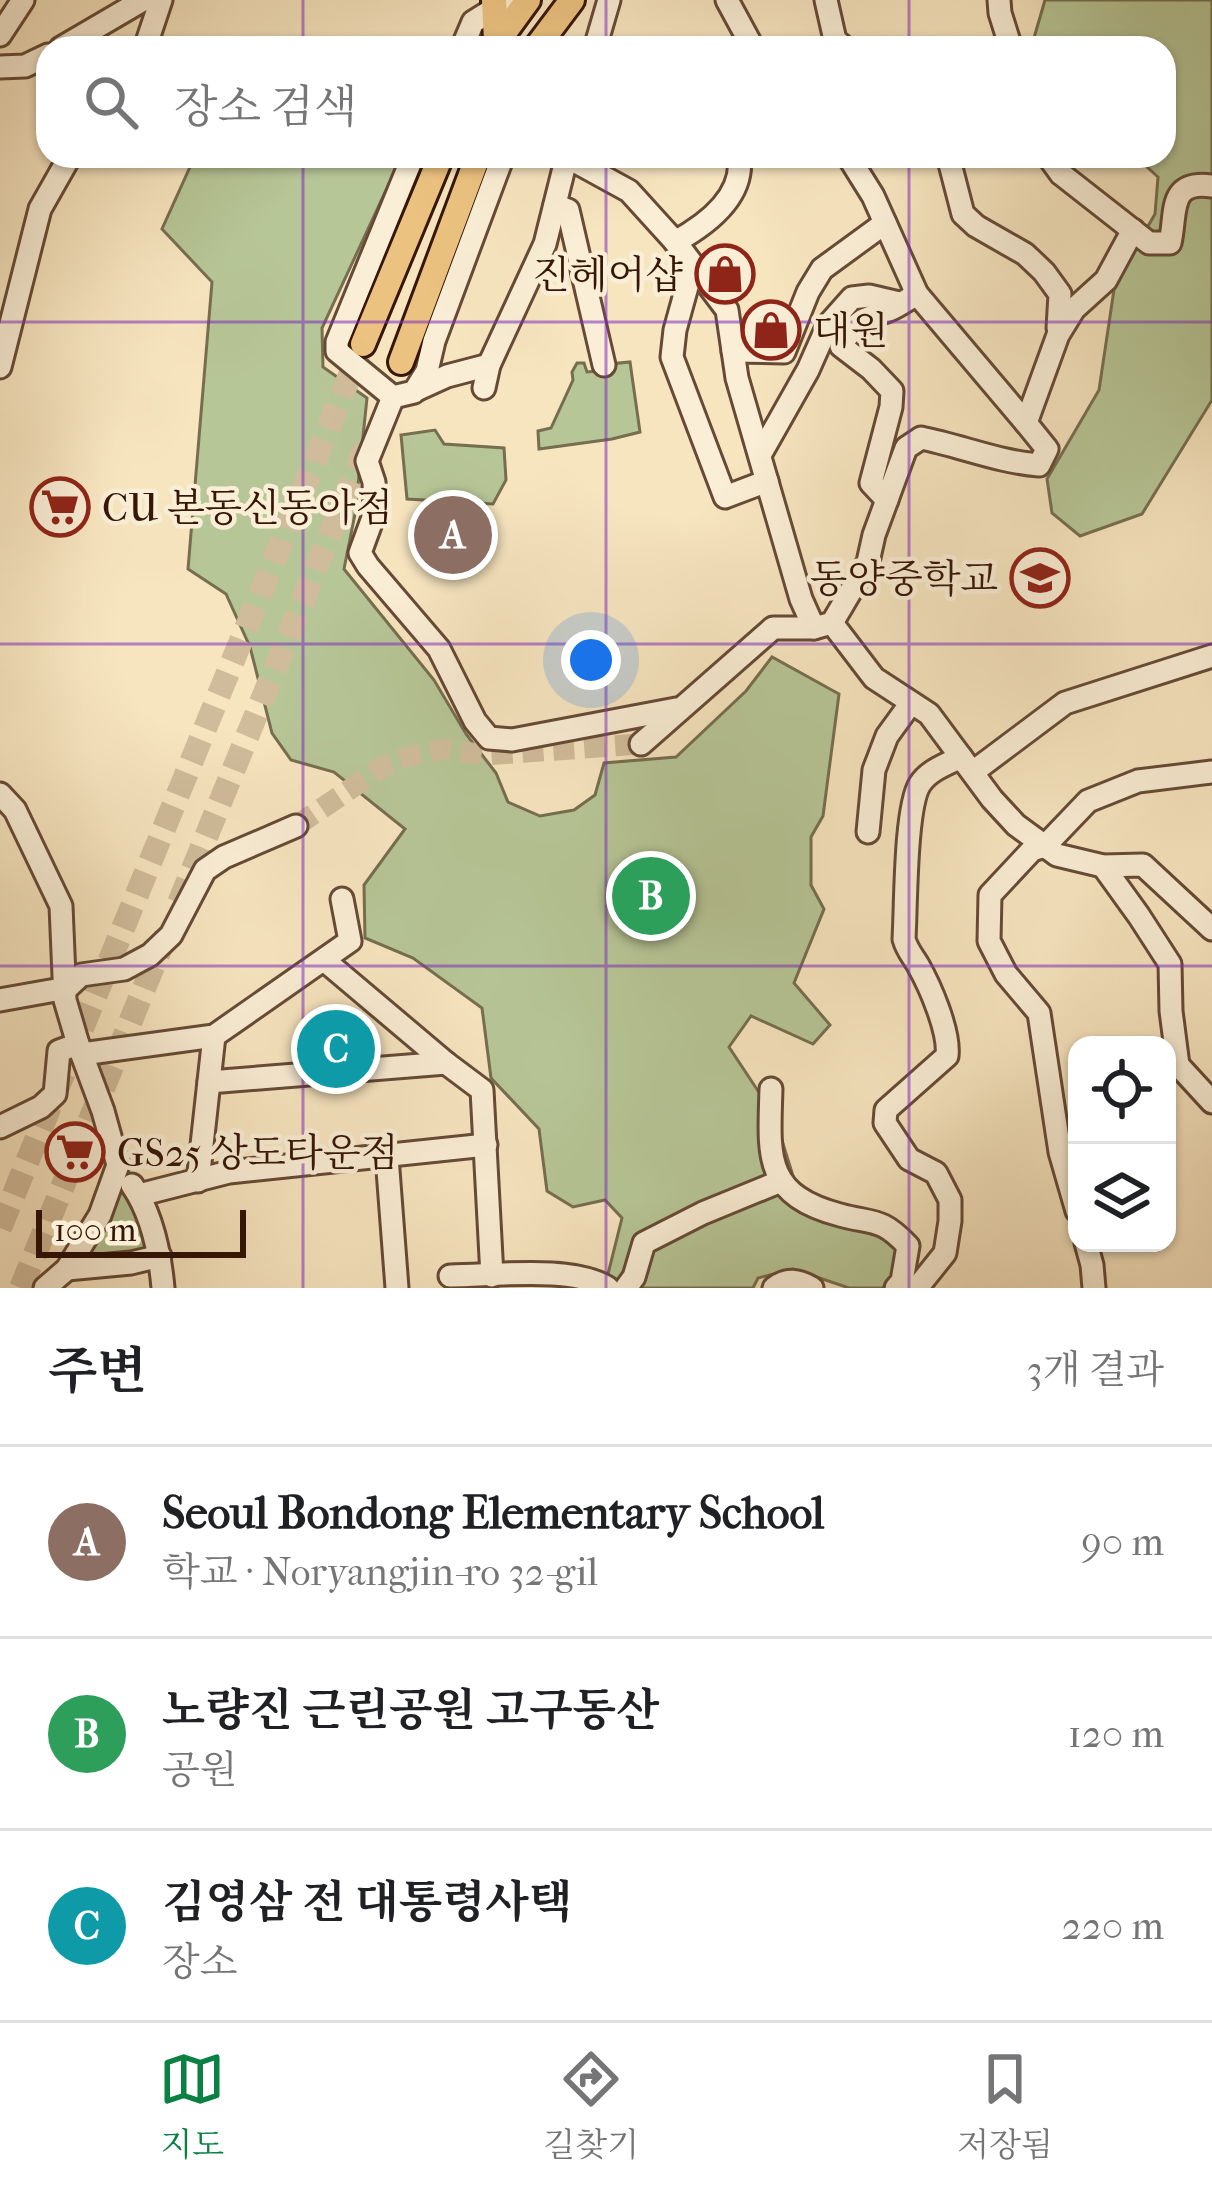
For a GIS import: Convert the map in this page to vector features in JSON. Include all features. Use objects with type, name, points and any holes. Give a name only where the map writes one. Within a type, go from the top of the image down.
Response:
[{"type":"main road","points":[[501,36],[528,0]]},
{"type":"main road","points":[[545,36],[572,0]]},
{"type":"main road","points":[[495,36],[499,3]]},
{"type":"main road","points":[[363,344],[436,168]]},
{"type":"main road","points":[[400,362],[473,168]]},
{"type":"street","points":[[0,35],[23,0]]},
{"type":"street","points":[[82,36],[143,0]]},
{"type":"street","points":[[149,36],[161,0]]},
{"type":"street","points":[[598,36],[609,0]]},
{"type":"street","points":[[728,0],[746,36]]},
{"type":"street","points":[[826,0],[834,36]]},
{"type":"street","points":[[999,0],[1007,36]]},
{"type":"street","points":[[467,36],[473,22],[499,3]]},
{"type":"street","points":[[0,67],[36,61]]},
{"type":"street","points":[[0,367],[40,209],[63,168]]},
{"type":"street","points":[[403,394],[337,352],[408,168]]},
{"type":"street","points":[[499,168],[427,371],[403,394],[367,461],[374,482],[375,512],[360,553],[439,649],[475,721],[489,738],[512,740],[682,708]]},
{"type":"street","points":[[484,388],[489,365],[545,244],[564,168]]},
{"type":"street","points":[[587,168],[629,191],[727,310],[737,378],[801,598],[823,626],[874,678],[929,714],[1016,825],[1058,855],[1103,866],[1143,866],[1212,929]]},
{"type":"street","points":[[675,242],[717,215],[740,168]]},
{"type":"street","points":[[823,626],[868,562],[907,448],[921,438],[1014,463],[1040,465],[1047,449],[908,299],[885,224],[856,168]]},
{"type":"street","points":[[952,168],[963,214],[1025,254],[1060,294],[1058,335]]},
{"type":"street","points":[[1057,168],[1149,243],[1170,243],[1173,206],[1182,191],[1195,184],[1212,186]]},
{"type":"street","points":[[555,205],[568,210],[604,364]]},
{"type":"street","points":[[733,352],[784,352],[822,268],[885,224]]},
{"type":"street","points":[[1026,423],[1058,335],[1074,309],[1106,280],[1133,230]]},
{"type":"street","points":[[693,265],[672,357],[725,497],[767,482]]},
{"type":"street","points":[[760,455],[828,325],[852,298],[908,299]]},
{"type":"street","points":[[887,500],[871,483],[892,391],[841,346],[854,325],[908,299]]},
{"type":"street","points":[[403,394],[489,365]]},
{"type":"street","points":[[641,744],[773,628],[823,626]]},
{"type":"street","points":[[917,1288],[945,1253],[950,1221],[950,1200],[936,1173],[909,1160],[885,1123],[886,1110],[947,1056],[949,1041],[904,939],[911,811],[919,785],[932,772],[967,765],[1065,703],[1212,656]]},
{"type":"street","points":[[868,832],[874,770],[887,736],[911,703]]},
{"type":"street","points":[[1068,1180],[1039,1012],[1006,974],[989,941],[990,895],[1088,801],[1138,781],[1212,772]]},
{"type":"street","points":[[0,794],[15,810],[62,906],[65,1000],[118,1165],[139,1196],[160,1256],[163,1288]]},
{"type":"street","points":[[0,1000],[67,988],[81,975],[124,969],[149,955],[171,935],[206,870],[224,857],[296,826]]},
{"type":"street","points":[[1103,866],[1170,964],[1178,1065],[1212,1102]]},
{"type":"street","points":[[0,1126],[41,1107],[56,1094],[59,1051],[214,1036],[350,941],[342,898]]},
{"type":"street","points":[[324,961],[482,1090],[492,1276]]},
{"type":"street","points":[[198,1181],[214,1036]]},
{"type":"street","points":[[209,1082],[446,1064]]},
{"type":"street","points":[[771,1089],[770,1153],[781,1181],[799,1199],[841,1215],[872,1219],[895,1232],[908,1246],[902,1281],[896,1288]]},
{"type":"street","points":[[139,1196],[230,1172],[486,1145]]},
{"type":"street","points":[[387,1157],[397,1288]]},
{"type":"street","points":[[45,1288],[67,1269],[100,1215],[118,1165]]},
{"type":"street","points":[[626,1288],[644,1243],[781,1181]]},
{"type":"street","points":[[1088,1252],[1094,1288]]},
{"type":"street","points":[[67,1269],[131,1264],[160,1256]]},
{"type":"street","points":[[450,1276],[530,1274],[594,1279],[608,1288]]},
{"type":"street","points":[[774,1288],[784,1281],[812,1288]]},
{"type":"green space","points":[[1045,0],[1212,0],[1212,400],[1142,514],[1080,536],[1052,513],[1047,479],[1099,390],[1115,283],[1155,214],[1158,177],[1148,168],[1176,168],[1176,36],[1034,36]]},
{"type":"green space","points":[[190,168],[396,168],[322,328],[323,367],[367,398],[344,569],[434,680],[496,773],[508,802],[540,816],[574,810],[595,795],[604,763],[676,757],[746,691],[772,657],[839,694],[823,816],[811,837],[811,885],[824,909],[794,983],[830,1025],[813,1044],[751,1016],[729,1047],[774,1115],[798,1192],[897,1245],[901,1262],[883,1288],[849,1288],[793,1269],[758,1278],[753,1288],[591,1288],[606,1282],[622,1218],[605,1200],[573,1207],[547,1191],[539,1129],[491,1078],[482,1008],[413,958],[365,938],[364,885],[405,829],[334,772],[291,760],[272,733],[250,647],[226,594],[188,569],[212,282],[162,229]]},
{"type":"green space","points":[[630,362],[640,432],[539,449],[538,431],[551,428],[577,363],[584,363],[587,372]]},
{"type":"green space","points":[[435,430],[444,444],[504,448],[506,480],[493,504],[407,499],[401,435]]},
{"type":"green space","points":[[124,1192],[130,1196],[148,1247],[142,1253],[92,1256],[114,1196]]},
{"type":"tunnel","points":[[0,1228],[362,346]]},
{"type":"tunnel","points":[[179,903],[368,441]]},
{"type":"tunnel","points":[[296,826],[384,766],[414,755],[446,749],[485,755],[641,744]]},
{"type":"tunnel","points":[[21,1288],[166,935]]},
{"type":"place","name":"진헤어샵","points":[[725,274]]},
{"type":"place","name":"대원","points":[[771,330]]},
{"type":"place","name":"CU 본동신동아점","points":[[60,507]]},
{"type":"place","name":"Seoul Bondong Elementary School","points":[[453,535]]},
{"type":"place","name":"동양중학교","points":[[1040,578]]},
{"type":"place","name":"노량진 근린공원 고구동산","points":[[651,896]]},
{"type":"place","name":"김영삼 전 대통령사택","points":[[336,1049]]},
{"type":"place","name":"GS25 상도타운점","points":[[75,1152]]}]
